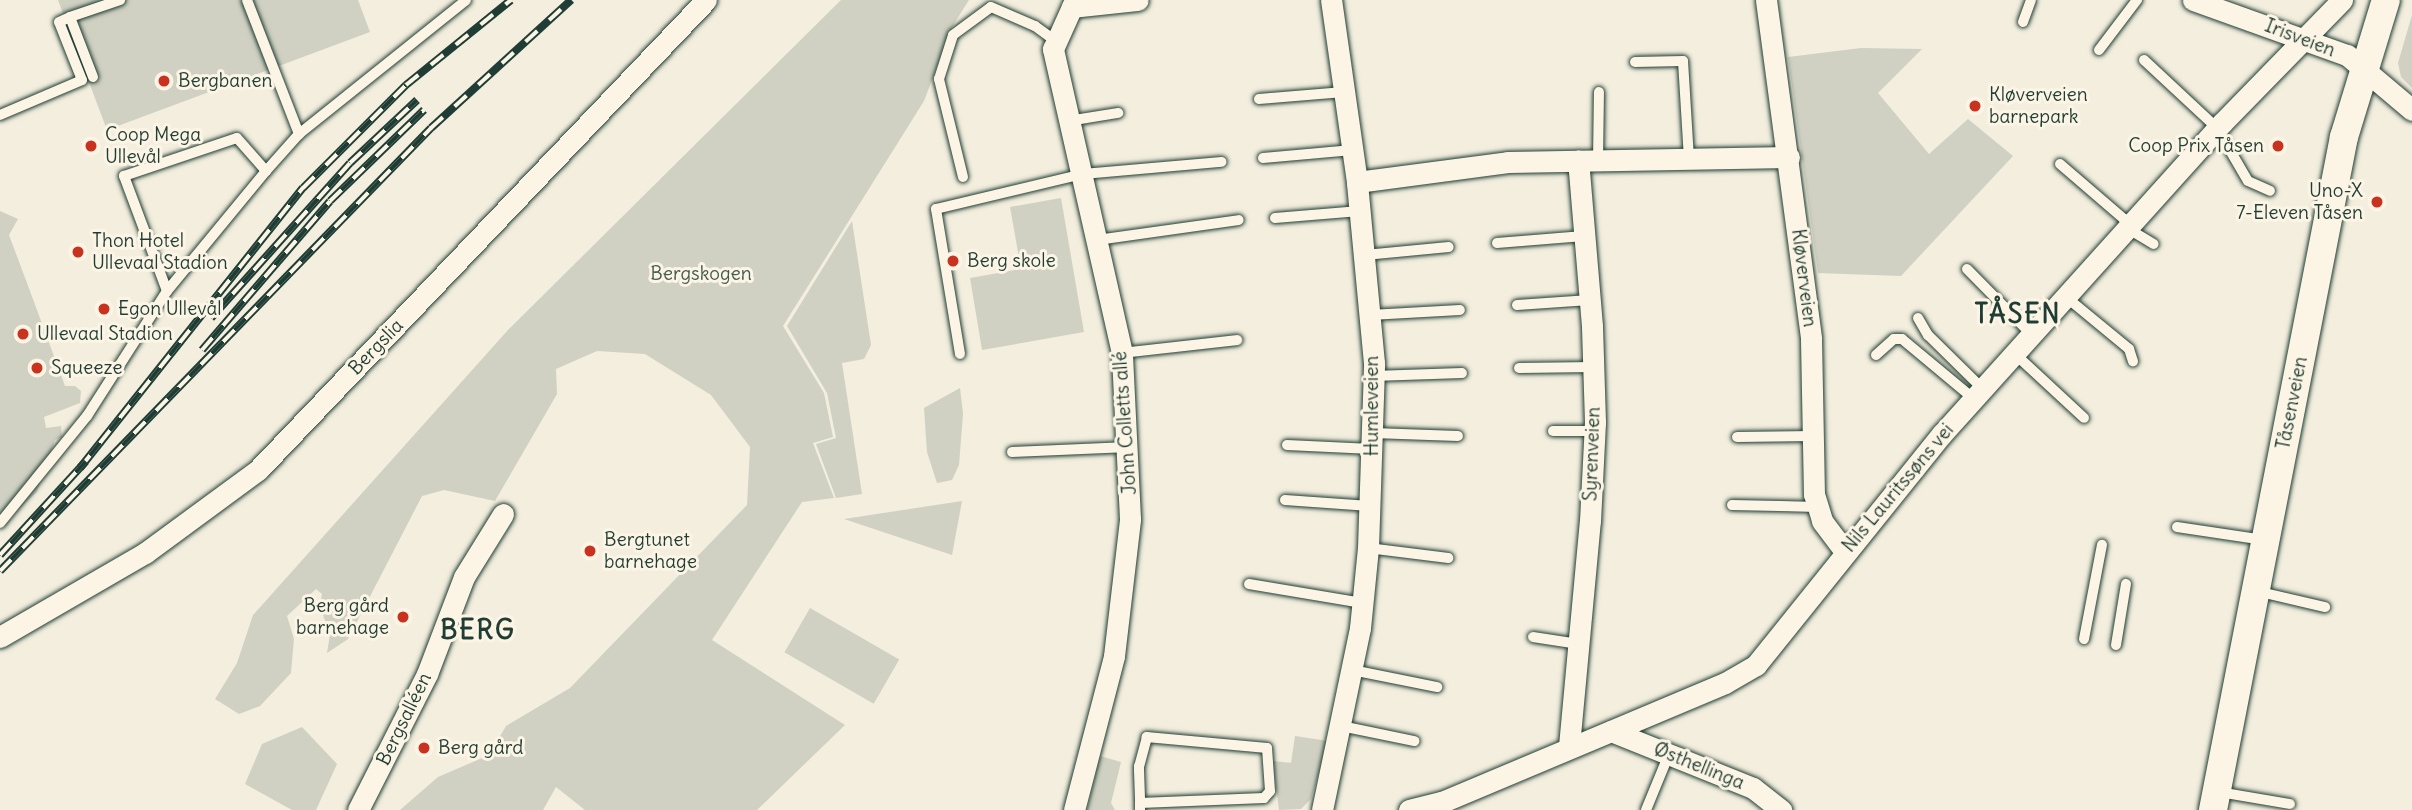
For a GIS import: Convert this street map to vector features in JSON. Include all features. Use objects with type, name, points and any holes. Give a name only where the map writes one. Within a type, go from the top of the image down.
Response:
[{"type":"street","name":"Bergslia","points":[[0,637],[145,553],[258,470],[706,0]]},
{"type":"street","points":[[1054,40],[1073,4],[1138,0]]},
{"type":"street","name":"Humleveien","points":[[1322,810],[1352,670],[1362,603],[1368,548],[1373,441],[1373,376],[1365,255],[1331,0]]},
{"type":"street","name":"Kløverveien","points":[[1766,0],[1811,339],[1818,507],[1822,521],[1844,550]]},
{"type":"street","name":"Nils Lauritssøns vei","points":[[1409,810],[1441,802],[1611,731],[1725,683],[1756,664],[1844,550],[1979,394],[2217,128],[2342,0]]},
{"type":"street","name":"Tåsenveien","points":[[2215,801],[2339,160],[2362,71],[2386,0]]},
{"type":"street","name":"Irisveien","points":[[2206,2],[2303,41],[2347,55],[2362,71],[2412,110]]},
{"type":"street","name":"John Colletts allé","points":[[1054,40],[1068,121],[1083,174],[1122,352],[1129,447],[1130,519],[1124,598],[1107,687],[1074,810]]},
{"type":"street","points":[[1357,182],[1508,162],[1788,157]]},
{"type":"street","name":"Syrenveien","points":[[1569,747],[1594,431],[1590,300],[1584,236],[1588,161]]},
{"type":"street","name":"Bergsalléen","points":[[358,810],[427,674],[464,577],[503,514]]},
{"type":"street","name":"Østhellinga","points":[[1611,731],[1753,788],[1781,810]]},
{"type":"lane","points":[[0,115],[82,80],[59,23],[120,0]]},
{"type":"lane","points":[[247,0],[299,134]]},
{"type":"lane","points":[[444,0],[451,11]]},
{"type":"lane","points":[[0,523],[87,416],[167,291],[265,171],[299,134],[466,0]]},
{"type":"lane","points":[[2023,22],[2031,0]]},
{"type":"lane","points":[[2099,50],[2137,0]]},
{"type":"lane","points":[[963,177],[939,79],[953,35],[991,7],[1035,26],[1054,40]]},
{"type":"lane","points":[[70,18],[93,77]]},
{"type":"lane","points":[[2144,60],[2217,128],[2248,181],[2270,191]]},
{"type":"lane","points":[[1635,62],[1683,61],[1689,159]]},
{"type":"lane","points":[[1259,99],[1344,92]]},
{"type":"lane","points":[[1588,161],[1599,92]]},
{"type":"lane","points":[[1068,121],[1118,113]]},
{"type":"lane","points":[[167,291],[124,176],[237,138],[265,171]]},
{"type":"lane","points":[[1263,158],[1353,150]]},
{"type":"lane","points":[[960,354],[936,209],[1083,174],[1221,162]]},
{"type":"lane","points":[[2060,164],[2124,219],[2127,228],[2154,244]]},
{"type":"lane","points":[[1275,218],[1360,211]]},
{"type":"lane","points":[[1097,240],[1239,220]]},
{"type":"lane","points":[[1497,243],[1584,236]]},
{"type":"lane","points":[[1365,255],[1449,247]]},
{"type":"lane","points":[[1967,269],[2032,335]]},
{"type":"lane","points":[[2066,297],[2129,349],[2133,361]]},
{"type":"lane","points":[[1517,305],[1590,300]]},
{"type":"lane","points":[[1370,315],[1460,310]]},
{"type":"lane","points":[[1918,318],[1928,335],[1979,394]]},
{"type":"lane","points":[[1876,355],[1894,339],[1902,339],[1979,394]]},
{"type":"lane","points":[[1122,352],[1237,340]]},
{"type":"lane","points":[[2015,354],[2084,418]]},
{"type":"lane","points":[[1520,368],[1593,367]]},
{"type":"lane","points":[[1373,376],[1462,373]]},
{"type":"lane","points":[[1553,431],[1594,431]]},
{"type":"lane","points":[[1287,446],[1458,436]]},
{"type":"lane","points":[[1737,437],[1813,436]]},
{"type":"lane","points":[[1012,452],[1129,447]]},
{"type":"lane","points":[[1285,500],[1370,506]]},
{"type":"lane","points":[[1732,505],[1818,507]]},
{"type":"lane","points":[[2177,527],[2266,541]]},
{"type":"lane","points":[[2084,639],[2102,545]]},
{"type":"lane","points":[[1368,548],[1448,558]]},
{"type":"lane","points":[[1250,583],[1362,603]]},
{"type":"lane","points":[[2116,645],[2126,584]]},
{"type":"lane","points":[[2256,591],[2325,607]]},
{"type":"lane","points":[[1533,637],[1578,644]]},
{"type":"lane","points":[[1352,670],[1437,687]]},
{"type":"lane","points":[[1341,726],[1413,741]]},
{"type":"lane","points":[[1147,737],[1267,748],[1269,791],[1264,799],[1140,807],[1139,766],[1147,737]]},
{"type":"lane","points":[[1646,810],[1669,754]]},
{"type":"lane","points":[[2215,801],[2290,804]]},
{"type":"green space","name":"Bergbanen","points":[[58,0],[358,0],[370,32],[107,130]]},
{"type":"green space","name":"Bergskogen","points":[[841,0],[969,0],[952,27],[924,101],[783,326],[824,393],[833,437],[813,443],[834,498],[802,502],[712,640],[845,725],[757,810],[585,810],[556,787],[543,810],[400,810],[438,777],[489,755],[506,726],[570,688],[747,505],[750,447],[711,395],[645,354],[597,351],[556,369],[557,394],[495,501],[444,490],[422,496],[348,639],[327,653],[330,634],[320,607],[322,594],[316,589],[287,616],[294,639],[291,673],[260,706],[239,714],[215,699],[237,663],[253,615],[508,330]]},
{"type":"green space","points":[[2412,15],[2412,88],[2401,77],[2398,63]]},
{"type":"green space","points":[[1861,48],[1922,49],[1878,93],[1929,154],[1968,119],[2013,156],[1901,276],[1818,273],[1788,57]]},
{"type":"green space","points":[[1061,198],[1084,332],[982,350],[970,278],[1021,269],[1010,207]]},
{"type":"green space","name":"Ullevaal Stadion","points":[[0,211],[18,219],[9,235],[65,386],[75,386],[81,391],[80,403],[44,417],[46,428],[61,426],[62,437],[55,440],[37,492],[0,526]]},
{"type":"green space","points":[[852,221],[871,345],[864,359],[842,363],[862,494],[836,498],[816,444],[836,438],[827,393],[787,326]]},
{"type":"green space","points":[[960,388],[963,414],[959,465],[952,480],[937,483],[927,452],[924,408]]},
{"type":"green space","points":[[962,501],[952,555],[844,519]]},
{"type":"green space","points":[[810,608],[899,660],[874,704],[784,652]]},
{"type":"green space","points":[[302,727],[337,764],[316,810],[292,810],[245,784],[262,744]]},
{"type":"green space","points":[[1295,736],[1328,741],[1311,799],[1301,809],[1279,810],[1273,761],[1291,763]]},
{"type":"green space","points":[[1100,756],[1121,762],[1111,803],[1115,810],[1087,810]]},
{"type":"railway","points":[[80,468],[303,188],[406,85],[511,0]]},
{"type":"railway","points":[[0,571],[431,128],[571,0]]},
{"type":"railway","points":[[211,318],[350,163],[417,100]]},
{"type":"railway","points":[[202,350],[330,201],[424,110]]},
{"type":"railway","points":[[0,555],[86,461]]},
{"type":"place","name":"Bergbanen","points":[[164,81]]},
{"type":"place","name":"Kløverveien barnepark","points":[[1975,106]]},
{"type":"place","name":"Coop Mega Ullevål","points":[[91,146]]},
{"type":"place","name":"Coop Prix Tåsen","points":[[2278,146]]},
{"type":"place","name":"Uno-X 7-Eleven Tåsen","points":[[2377,202]]},
{"type":"place","name":"Thon Hotel Ullevaal Stadion","points":[[78,252]]},
{"type":"place","name":"Berg skole","points":[[953,261]]},
{"type":"place","name":"Egon Ullevål","points":[[104,309]]},
{"type":"place","name":"Ullevaal Stadion","points":[[23,334]]},
{"type":"place","name":"Squeeze","points":[[37,368]]},
{"type":"place","name":"Bergtunet barnehage","points":[[590,551]]},
{"type":"place","name":"Berg gård barnehage","points":[[403,617]]},
{"type":"place","name":"Berg gård","points":[[424,748]]},
{"type":"district","name":"TÅSEN","points":[[2018,314]]},
{"type":"district","name":"BERG","points":[[478,630]]}]
